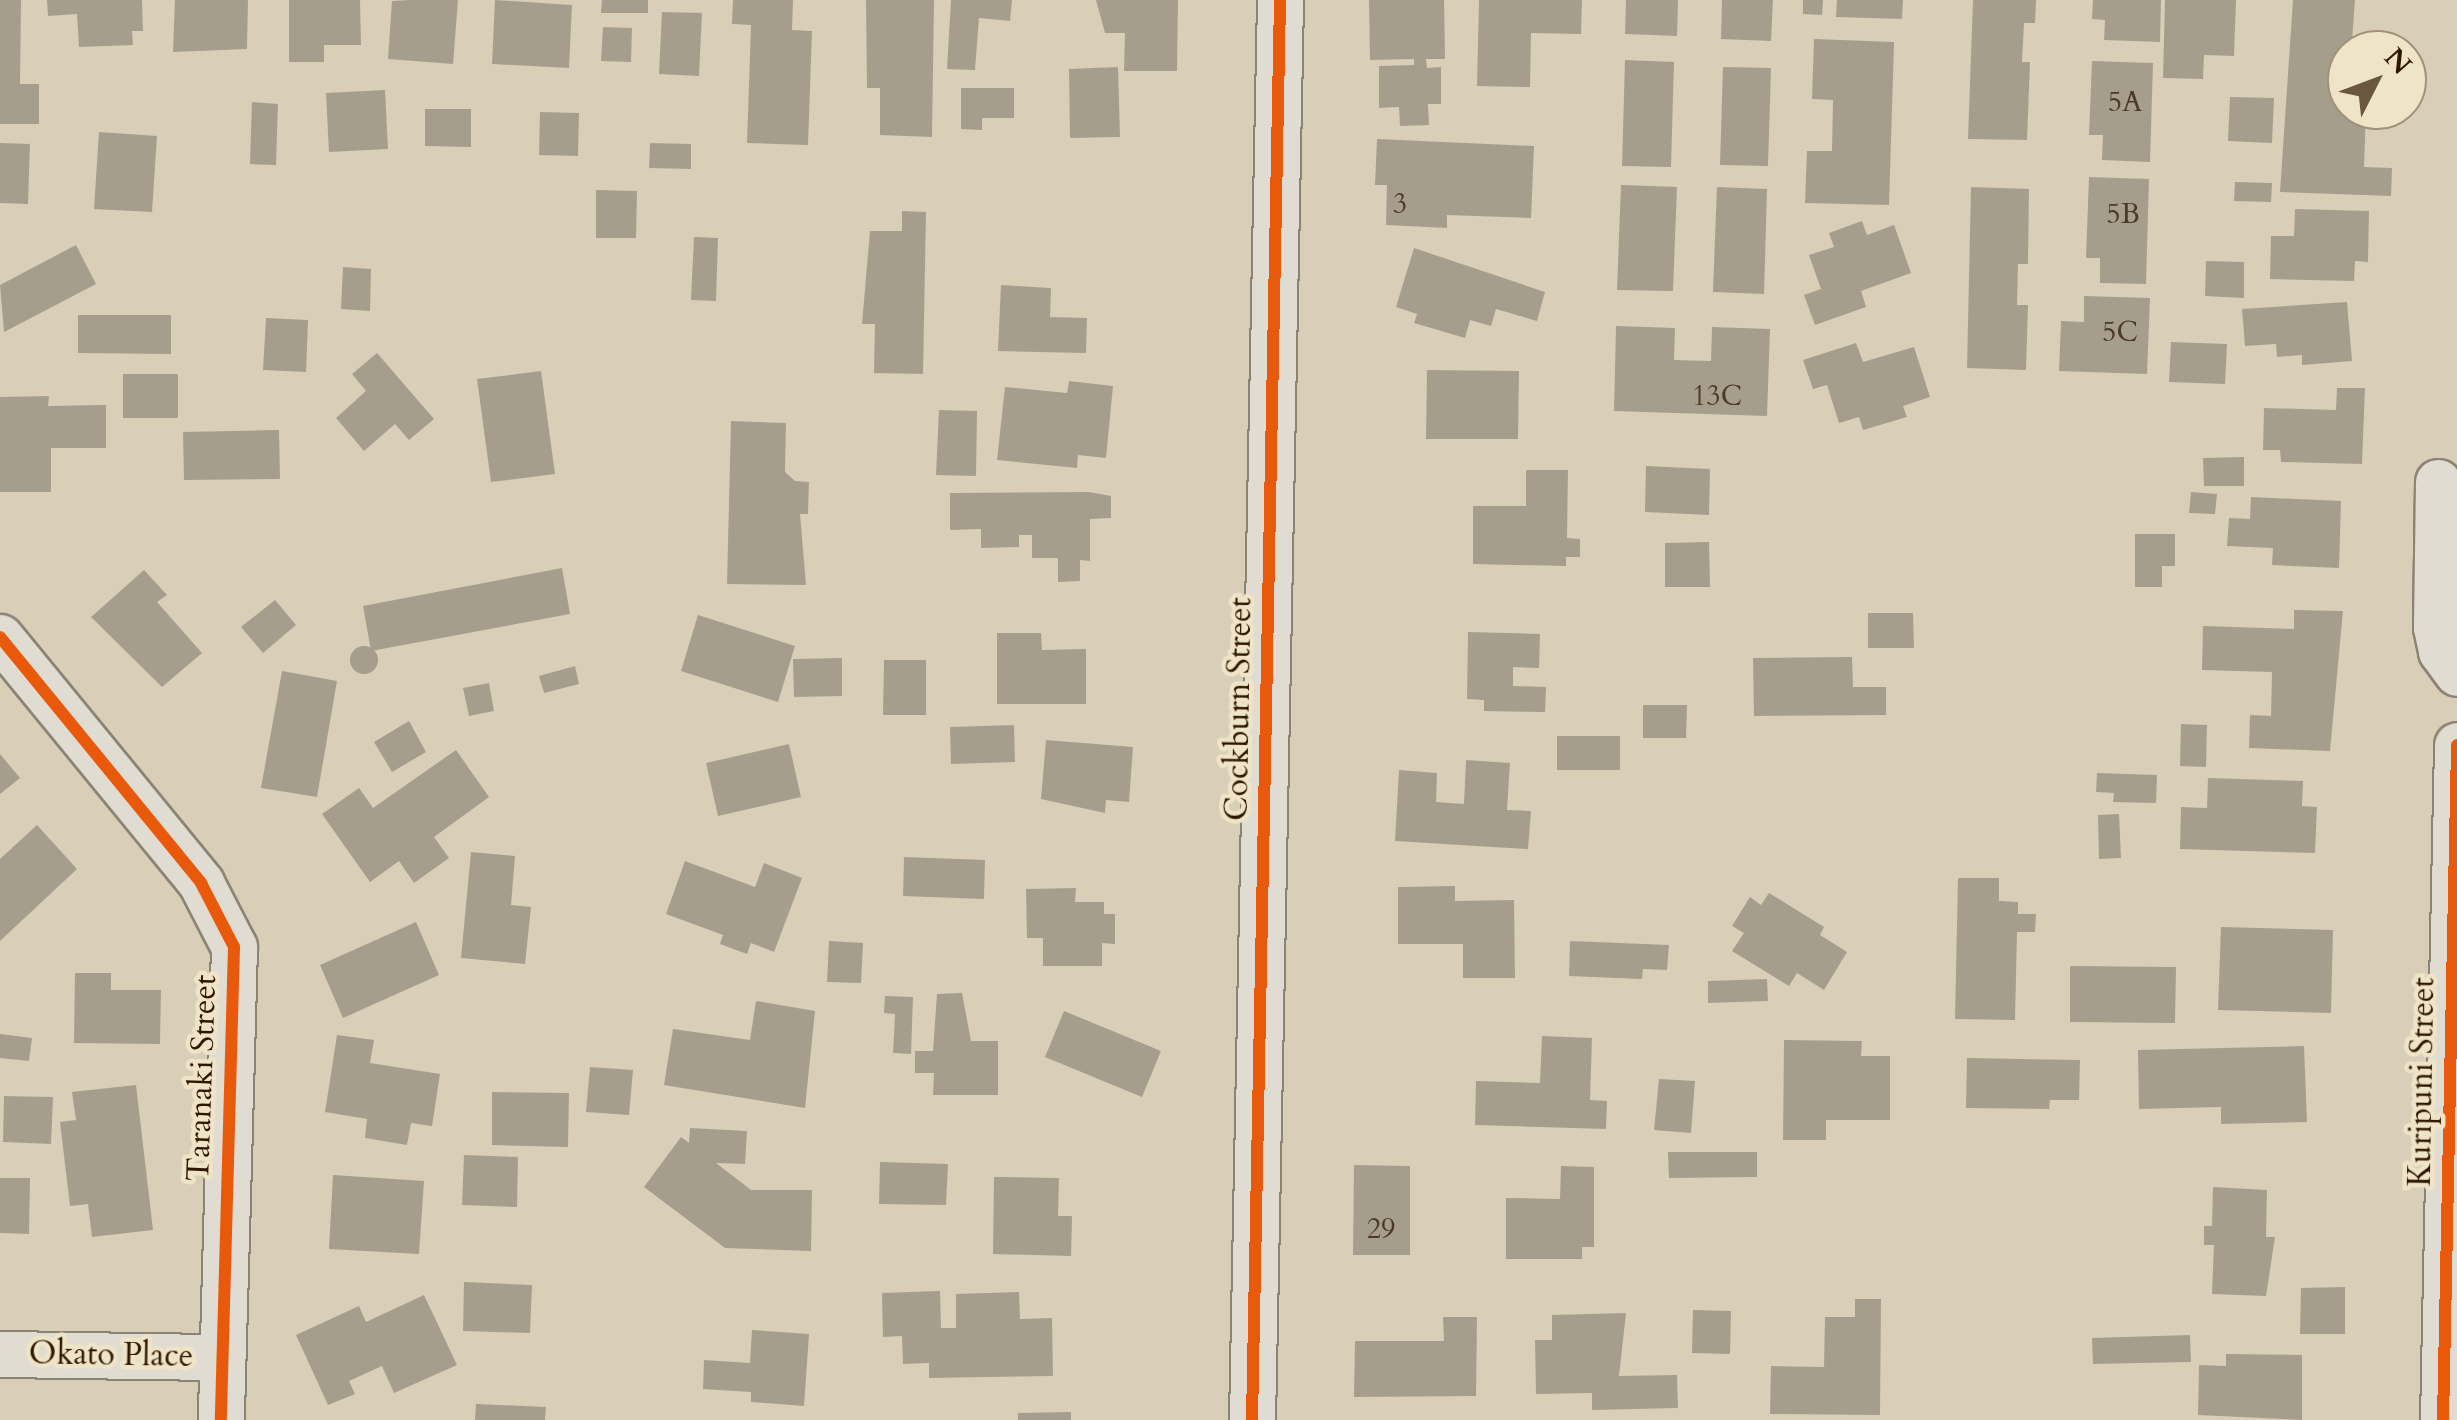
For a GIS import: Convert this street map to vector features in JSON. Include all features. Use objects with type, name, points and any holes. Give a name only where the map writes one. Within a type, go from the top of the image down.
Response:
[{"type":"street","name":"Cockburn Street","points":[[1252,1420],[1280,0]]},
{"type":"street","points":[[2438,482],[2436,627],[2440,650],[2457,672]]},
{"type":"street","name":"Taranaki Street","points":[[0,637],[201,882],[234,947],[221,1420]]},
{"type":"street","name":"Kuripuni Street","points":[[2443,1420],[2457,745]]},
{"type":"street","name":"Okato Place","points":[[0,1354],[222,1357]]},
{"type":"building","points":[[0,0],[21,0],[20,84],[39,84],[39,124],[0,124]]},
{"type":"building","points":[[47,0],[142,0],[143,31],[132,31],[133,45],[79,47],[77,14],[48,16]]},
{"type":"building","points":[[175,0],[248,0],[247,49],[173,52]]},
{"type":"building","points":[[289,0],[360,0],[361,45],[324,45],[324,62],[289,62]]},
{"type":"building","points":[[458,0],[453,64],[388,59],[392,1]]},
{"type":"building","points":[[495,0],[572,5],[569,68],[492,64]]},
{"type":"building","points":[[602,0],[648,0],[648,13],[601,13]]},
{"type":"building","points":[[733,0],[793,0],[792,30],[812,31],[808,145],[747,143],[751,25],[732,24]]},
{"type":"building","points":[[866,0],[934,0],[932,137],[880,135],[880,88],[867,88]]},
{"type":"building","points":[[951,0],[1012,0],[1010,21],[979,18],[975,70],[947,69]]},
{"type":"building","points":[[1096,0],[1178,0],[1177,71],[1124,71],[1125,33],[1105,33]]},
{"type":"building","points":[[1369,0],[1444,0],[1445,59],[1426,59],[1427,68],[1441,67],[1441,104],[1428,104],[1429,125],[1400,126],[1399,107],[1379,108],[1379,66],[1414,65],[1414,59],[1370,60]]},
{"type":"building","points":[[1479,0],[1582,0],[1581,34],[1531,33],[1530,87],[1477,86]]},
{"type":"building","points":[[1626,0],[1678,0],[1677,36],[1625,34]]},
{"type":"building","points":[[1722,0],[1773,0],[1771,41],[1721,39]]},
{"type":"building","points":[[1803,0],[1823,0],[1822,15],[1803,14]]},
{"type":"building","points":[[1837,0],[1903,0],[1902,19],[1836,17]]},
{"type":"building","points":[[1973,0],[2036,0],[2035,23],[2024,23],[2022,62],[2030,62],[2027,140],[1968,139]]},
{"type":"building","points":[[2093,0],[2161,0],[2160,42],[2104,40],[2105,20],[2092,19]]},
{"type":"building","points":[[2165,0],[2236,0],[2234,56],[2204,55],[2203,79],[2163,78]]},
{"type":"building","points":[[2293,0],[2355,0],[2353,30],[2327,30],[2327,130],[2365,130],[2364,167],[2392,168],[2391,196],[2280,192]]},
{"type":"building","points":[[662,12],[702,13],[699,76],[659,74]]},
{"type":"building","points":[[603,27],[632,28],[631,62],[601,61]]},
{"type":"building","points":[[1814,39],[1894,42],[1889,205],[1805,203],[1807,151],[1832,151],[1833,100],[1812,99]]},
{"type":"building","points":[[1625,60],[1674,62],[1671,167],[1622,166]]},
{"type":"building","points":[[2092,61],[2153,63],[2150,162],[2102,160],[2103,135],[2089,135]]},
{"type":"building","points":[[1118,67],[1120,137],[1070,138],[1069,69]]},
{"type":"building","points":[[1723,67],[1771,68],[1768,166],[1720,165]]},
{"type":"building","points":[[961,88],[1014,88],[1014,118],[982,118],[982,130],[961,129]]},
{"type":"building","points":[[385,90],[388,149],[329,152],[326,93]]},
{"type":"building","points":[[2230,97],[2274,98],[2272,143],[2228,141]]},
{"type":"building","points":[[252,102],[278,104],[276,165],[250,164]]},
{"type":"building","points":[[425,109],[471,109],[471,147],[425,146]]},
{"type":"building","points":[[540,112],[579,113],[578,156],[539,155]]},
{"type":"building","points":[[99,132],[157,136],[152,212],[94,209]]},
{"type":"building","points":[[1377,139],[1534,146],[1531,218],[1447,215],[1447,228],[1386,225],[1387,185],[1375,185]]},
{"type":"building","points":[[0,143],[30,144],[28,204],[0,203]]},
{"type":"building","points":[[650,143],[691,144],[691,169],[649,168]]},
{"type":"building","points":[[2089,177],[2149,179],[2146,284],[2100,283],[2100,258],[2086,258]]},
{"type":"building","points":[[2235,182],[2272,183],[2271,202],[2234,201]]},
{"type":"building","points":[[1621,185],[1677,187],[1673,291],[1617,290]]},
{"type":"building","points":[[1717,187],[1767,189],[1764,294],[1713,292]]},
{"type":"building","points":[[1971,187],[2029,189],[2028,264],[2018,264],[2017,305],[2028,305],[2026,370],[1967,368]]},
{"type":"building","points":[[596,190],[637,191],[636,238],[596,238]]},
{"type":"building","points":[[2295,209],[2369,211],[2368,262],[2355,261],[2354,281],[2270,279],[2271,236],[2294,236]]},
{"type":"building","points":[[902,211],[926,212],[923,374],[874,373],[875,324],[862,324],[870,231],[902,231]]},
{"type":"building","points":[[1862,221],[1867,235],[1894,225],[1911,273],[1861,291],[1866,307],[1815,325],[1804,295],[1821,289],[1809,255],[1834,247],[1829,233]]},
{"type":"building","points":[[694,237],[718,238],[716,301],[691,300]]},
{"type":"building","points":[[76,245],[96,284],[4,332],[0,285]]},
{"type":"building","points":[[1414,248],[1545,292],[1537,321],[1496,309],[1491,326],[1470,320],[1465,338],[1414,323],[1417,314],[1396,307]]},
{"type":"building","points":[[2206,261],[2244,262],[2244,298],[2205,296]]},
{"type":"building","points":[[343,267],[371,269],[370,311],[341,309]]},
{"type":"building","points":[[1001,285],[1051,288],[1050,317],[1087,318],[1086,353],[998,351]]},
{"type":"building","points":[[2084,296],[2150,298],[2147,374],[2059,371],[2061,321],[2084,322]]},
{"type":"building","points":[[2347,302],[2352,361],[2302,365],[2302,355],[2277,357],[2276,344],[2245,346],[2242,309]]},
{"type":"building","points":[[78,315],[171,315],[171,354],[78,353]]},
{"type":"building","points":[[266,318],[308,320],[306,372],[263,370]]},
{"type":"building","points":[[1616,326],[1675,328],[1674,360],[1711,361],[1712,327],[1770,329],[1767,416],[1614,411]]},
{"type":"building","points":[[2171,342],[2227,344],[2225,384],[2169,382]]},
{"type":"building","points":[[1856,343],[1863,362],[1914,347],[1930,397],[1903,406],[1907,417],[1863,430],[1859,417],[1839,423],[1827,385],[1813,389],[1803,360]]},
{"type":"building","points":[[377,353],[434,419],[409,440],[395,424],[364,451],[336,418],[366,391],[352,374]]},
{"type":"building","points":[[1427,370],[1519,371],[1518,439],[1426,439]]},
{"type":"building","points":[[541,371],[555,474],[491,482],[477,379]]},
{"type":"building","points":[[123,374],[178,374],[178,418],[123,418]]},
{"type":"building","points":[[1069,381],[1113,386],[1106,458],[1078,455],[1077,468],[997,460],[1005,387],[1067,393]]},
{"type":"building","points":[[2337,388],[2365,388],[2362,464],[2281,462],[2280,450],[2263,450],[2264,408],[2336,410]]},
{"type":"building","points":[[49,396],[48,406],[106,405],[106,448],[51,448],[51,492],[0,492],[0,397]]},
{"type":"building","points":[[939,410],[977,411],[976,476],[936,475]]},
{"type":"building","points":[[731,421],[786,423],[785,472],[795,481],[809,482],[808,514],[800,514],[806,585],[727,584]]},
{"type":"building","points":[[279,430],[280,479],[184,480],[183,432]]},
{"type":"building","points":[[2244,457],[2244,486],[2204,486],[2203,458]]},
{"type":"building","points":[[1646,466],[1710,469],[1709,515],[1645,512]]},
{"type":"building","points":[[1526,470],[1568,470],[1567,538],[1580,539],[1580,557],[1566,557],[1566,566],[1473,564],[1473,506],[1526,506]]},
{"type":"building","points":[[1089,492],[1111,496],[1111,518],[1090,519],[1090,561],[1080,560],[1080,581],[1058,582],[1058,558],[1032,558],[1032,535],[1019,535],[1019,547],[981,548],[981,529],[950,530],[950,493]]},
{"type":"building","points":[[2191,492],[2217,494],[2215,514],[2189,513]]},
{"type":"building","points":[[2251,497],[2341,501],[2339,568],[2272,565],[2273,548],[2227,546],[2229,518],[2250,519]]},
{"type":"building","points":[[2135,534],[2175,534],[2175,566],[2162,566],[2162,587],[2135,587]]},
{"type":"building","points":[[1709,542],[1710,587],[1665,587],[1665,543]]},
{"type":"building","points":[[562,568],[570,614],[371,651],[363,606]]},
{"type":"building","points":[[144,570],[167,595],[157,602],[202,653],[162,687],[91,617]]},
{"type":"building","points":[[275,600],[296,625],[263,653],[241,627]]},
{"type":"building","points":[[2294,610],[2343,611],[2330,751],[2249,748],[2250,715],[2271,716],[2272,672],[2202,670],[2203,626],[2294,629]]},
{"type":"building","points":[[1868,613],[1913,613],[1914,648],[1868,648]]},
{"type":"building","points":[[698,615],[795,646],[778,702],[681,671]]},
{"type":"building","points":[[1468,632],[1540,634],[1539,668],[1513,667],[1513,686],[1546,687],[1545,712],[1484,711],[1484,700],[1467,699]]},
{"type":"building","points":[[997,633],[1041,633],[1042,650],[1086,649],[1086,704],[997,704]]},
{"type":"building","points":[[364,646],[374,650],[378,660],[374,670],[364,674],[354,670],[350,660],[354,650]]},
{"type":"building","points":[[1852,657],[1853,687],[1886,687],[1886,715],[1754,716],[1753,658]]},
{"type":"building","points":[[842,658],[842,696],[794,697],[793,659]]},
{"type":"building","points":[[884,660],[926,660],[926,715],[883,715]]},
{"type":"building","points":[[575,666],[579,684],[544,693],[539,676]]},
{"type":"building","points":[[282,671],[337,681],[317,797],[261,788]]},
{"type":"building","points":[[489,683],[494,711],[469,716],[463,688]]},
{"type":"building","points":[[1643,705],[1687,705],[1686,738],[1643,738]]},
{"type":"building","points":[[409,721],[426,752],[392,772],[374,742]]},
{"type":"building","points":[[2181,724],[2207,725],[2206,767],[2180,766]]},
{"type":"building","points":[[1014,725],[1015,762],[951,764],[950,727]]},
{"type":"building","points":[[1557,736],[1620,736],[1620,770],[1557,770]]},
{"type":"building","points":[[1046,740],[1133,747],[1129,802],[1106,800],[1105,813],[1041,799]]},
{"type":"building","points":[[789,744],[801,797],[718,816],[706,763]]},
{"type":"building","points":[[456,750],[489,797],[434,837],[449,858],[414,883],[399,861],[370,882],[322,814],[359,788],[373,808]]},
{"type":"building","points":[[0,754],[20,778],[0,794]]},
{"type":"building","points":[[1466,760],[1510,763],[1507,810],[1531,811],[1528,849],[1395,841],[1399,770],[1437,773],[1436,802],[1464,804]]},
{"type":"building","points":[[2097,773],[2157,775],[2156,803],[2113,802],[2114,793],[2096,792]]},
{"type":"building","points":[[2208,778],[2303,781],[2302,806],[2317,807],[2315,853],[2180,849],[2181,807],[2207,808]]},
{"type":"building","points":[[2119,814],[2121,858],[2099,859],[2098,815]]},
{"type":"building","points":[[37,825],[77,869],[0,941],[0,859]]},
{"type":"building","points":[[471,852],[515,856],[511,905],[531,907],[525,964],[461,958]]},
{"type":"building","points":[[904,857],[985,860],[984,899],[903,896]]},
{"type":"building","points":[[685,861],[755,887],[764,863],[802,878],[774,952],[751,943],[747,954],[720,944],[723,935],[666,914]]},
{"type":"building","points":[[1958,878],[1999,878],[1999,901],[2018,902],[2018,914],[2036,914],[2035,932],[2017,932],[2015,1020],[1955,1019]]},
{"type":"building","points":[[1455,886],[1455,901],[1514,900],[1515,978],[1463,978],[1463,944],[1398,944],[1398,887]]},
{"type":"building","points":[[1076,888],[1075,902],[1104,902],[1104,914],[1115,914],[1115,944],[1102,943],[1102,966],[1043,966],[1043,938],[1027,938],[1026,889]]},
{"type":"building","points":[[1769,893],[1824,927],[1820,935],[1847,952],[1824,990],[1797,973],[1789,986],[1732,951],[1744,933],[1732,926],[1750,897],[1761,905]]},
{"type":"building","points":[[416,922],[439,975],[343,1018],[320,965]]},
{"type":"building","points":[[2221,927],[2333,930],[2331,1013],[2218,1010]]},
{"type":"building","points":[[829,941],[863,943],[861,983],[827,982]]},
{"type":"building","points":[[1570,941],[1669,945],[1667,970],[1643,969],[1642,979],[1569,976]]},
{"type":"building","points":[[2070,966],[2176,967],[2175,1023],[2070,1022]]},
{"type":"building","points":[[75,973],[111,973],[111,990],[161,990],[160,1044],[74,1043]]},
{"type":"building","points":[[1767,979],[1768,1001],[1708,1003],[1708,981]]},
{"type":"building","points":[[962,993],[971,1041],[998,1041],[998,1095],[933,1095],[934,1073],[915,1073],[915,1051],[933,1051],[937,994]]},
{"type":"building","points":[[885,996],[913,997],[911,1054],[893,1053],[895,1014],[884,1013]]},
{"type":"building","points":[[756,1001],[815,1011],[805,1108],[664,1085],[673,1029],[750,1040]]},
{"type":"building","points":[[1064,1011],[1161,1051],[1142,1097],[1045,1057]]},
{"type":"building","points":[[0,1034],[32,1038],[29,1061],[0,1058]]},
{"type":"building","points":[[337,1035],[374,1040],[370,1063],[440,1074],[432,1126],[411,1123],[407,1145],[365,1138],[367,1119],[325,1112]]},
{"type":"building","points":[[1542,1036],[1592,1038],[1590,1100],[1607,1101],[1606,1129],[1475,1125],[1476,1081],[1540,1083]]},
{"type":"building","points":[[1784,1040],[1862,1041],[1861,1056],[1890,1056],[1890,1120],[1826,1120],[1826,1140],[1783,1140]]},
{"type":"building","points":[[2304,1046],[2307,1122],[2221,1124],[2221,1107],[2139,1109],[2138,1050]]},
{"type":"building","points":[[1967,1058],[2080,1060],[2079,1100],[2050,1100],[2049,1109],[1966,1108]]},
{"type":"building","points":[[590,1067],[633,1070],[629,1115],[586,1112]]},
{"type":"building","points":[[1659,1079],[1695,1081],[1691,1133],[1654,1130]]},
{"type":"building","points":[[136,1085],[153,1230],[92,1237],[88,1204],[70,1206],[60,1122],[76,1120],[72,1092]]},
{"type":"building","points":[[492,1092],[569,1093],[568,1147],[492,1145]]},
{"type":"building","points":[[4,1096],[53,1097],[51,1144],[3,1142]]},
{"type":"building","points":[[690,1128],[747,1131],[745,1164],[716,1163],[751,1190],[812,1190],[811,1251],[725,1248],[644,1187],[681,1137],[689,1143]]},
{"type":"building","points":[[1668,1152],[1757,1152],[1757,1177],[1669,1178]]},
{"type":"building","points":[[464,1155],[518,1157],[517,1207],[462,1205]]},
{"type":"building","points":[[880,1162],[948,1164],[946,1205],[879,1204]]},
{"type":"building","points":[[1354,1165],[1410,1166],[1410,1255],[1353,1255]]},
{"type":"building","points":[[1561,1166],[1594,1167],[1594,1247],[1582,1247],[1582,1259],[1506,1259],[1506,1198],[1560,1199]]},
{"type":"building","points":[[333,1175],[424,1181],[419,1254],[329,1249]]},
{"type":"building","points":[[994,1177],[1059,1178],[1058,1216],[1072,1216],[1071,1256],[993,1254]]},
{"type":"building","points":[[0,1178],[30,1178],[29,1234],[0,1233]]},
{"type":"building","points":[[2213,1187],[2267,1190],[2266,1237],[2275,1237],[2266,1296],[2212,1294],[2214,1245],[2204,1245],[2204,1226],[2212,1226]]},
{"type":"building","points":[[464,1282],[532,1285],[530,1333],[463,1331]]},
{"type":"building","points":[[2345,1287],[2345,1334],[2300,1334],[2301,1288]]},
{"type":"building","points":[[940,1291],[941,1328],[956,1328],[956,1294],[1019,1292],[1020,1319],[1052,1318],[1053,1376],[929,1378],[929,1363],[903,1364],[902,1336],[883,1337],[882,1293]]},
{"type":"building","points":[[424,1295],[457,1365],[394,1393],[382,1366],[349,1381],[355,1394],[328,1405],[296,1335],[359,1306],[366,1322]]},
{"type":"building","points":[[1855,1299],[1881,1299],[1880,1415],[1770,1414],[1771,1366],[1824,1367],[1825,1317],[1855,1317]]},
{"type":"building","points":[[1693,1310],[1731,1311],[1730,1354],[1692,1353]]},
{"type":"building","points":[[1626,1313],[1619,1376],[1677,1375],[1678,1408],[1592,1410],[1592,1393],[1536,1394],[1535,1340],[1552,1340],[1552,1315]]},
{"type":"building","points":[[1443,1317],[1477,1317],[1476,1396],[1354,1397],[1355,1341],[1444,1341]]},
{"type":"building","points":[[752,1330],[809,1334],[804,1406],[751,1402],[751,1392],[703,1389],[704,1360],[750,1363]]},
{"type":"building","points":[[2190,1335],[2191,1362],[2093,1364],[2092,1338]]},
{"type":"building","points":[[2226,1354],[2302,1355],[2302,1420],[2198,1415],[2199,1365],[2226,1366]]},
{"type":"building","points":[[476,1404],[546,1407],[545,1420],[475,1420]]},
{"type":"building","points":[[1071,1412],[1071,1420],[1018,1420],[1018,1413]]},
{"type":"cycle path","points":[[1252,1420],[1280,0]]},
{"type":"cycle path","points":[[0,637],[201,883],[234,947],[221,1420]]},
{"type":"cycle path","points":[[2443,1420],[2457,745]]}]
